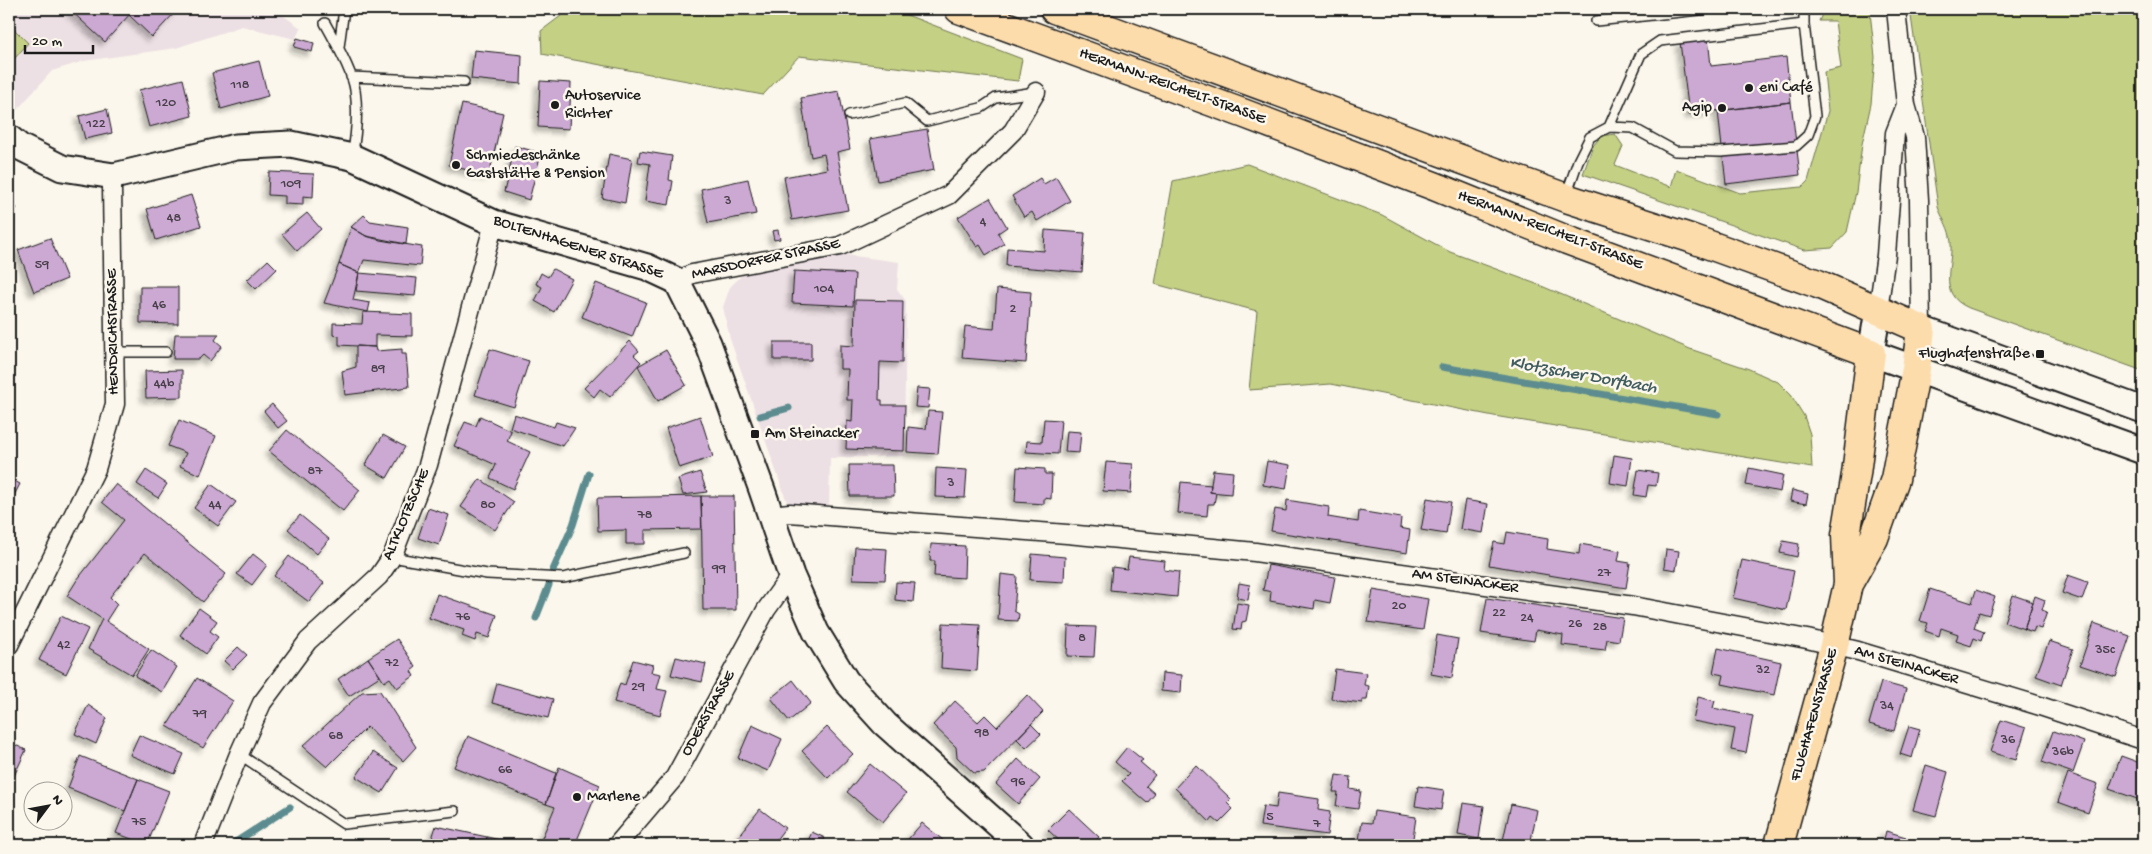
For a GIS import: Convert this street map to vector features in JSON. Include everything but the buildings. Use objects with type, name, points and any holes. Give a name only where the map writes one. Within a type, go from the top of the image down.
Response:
[{"type":"main road","name":"HERMANN-REICHELT-STRASSE","points":[[959,9],[1245,114],[1434,186],[1567,240],[1871,353]]},
{"type":"main road","name":"HERMANN-REICHELT-STRASSE","points":[[1054,9],[1566,198],[1690,238],[1818,284],[1920,329]]},
{"type":"main road","name":"FLUGHAFENSTRASSE","points":[[1848,584],[1874,538],[1895,479],[1916,369],[1920,329]]},
{"type":"main road","name":"FLUGHAFENSTRASSE","points":[[1779,845],[1807,737],[1834,646],[1848,584],[1846,535],[1871,353]]},
{"type":"street","name":"FLUGHAFENSTRASSE","points":[[1896,9],[1906,105],[1916,137],[1919,200],[1920,329]]},
{"type":"street","name":"MARSDORFER STRASSE","points":[[677,281],[692,274],[840,246],[949,195],[1014,131],[1036,92]]},
{"type":"street","name":"FLUGHAFENSTRASSE","points":[[1871,353],[1886,255],[1895,134],[1906,105]]},
{"type":"street","name":"BOLTENHAGENER STRASSE","points":[[9,138],[20,147],[62,168],[114,176],[236,147],[291,144],[352,157],[494,223],[648,267],[677,281],[708,343],[791,575],[816,632],[846,681],[885,724],[1021,845]]},
{"type":"street","name":"HENDRICHSTRASSE","points":[[9,645],[96,469],[115,404],[112,186],[114,176]]},
{"type":"street","name":"ALTKLOTZSCHE","points":[[203,845],[239,754],[262,704],[308,641],[379,576],[392,557],[428,465],[494,223]]},
{"type":"street","name":"HERMANN-REICHELT-STRASSE","points":[[1920,329],[2143,410]]},
{"type":"street","name":"HERMANN-REICHELT-STRASSE","points":[[1871,353],[2143,451]]},
{"type":"street","name":"AM STEINACKER","points":[[770,515],[790,513],[1067,534],[1255,552],[1633,606],[1806,639],[1858,651],[2040,706],[2143,740]]},
{"type":"street","name":"ODERSTRASSE","points":[[617,845],[675,777],[766,610],[791,575]]},
{"type":"lane","points":[[339,47],[344,9]]},
{"type":"lane","points":[[1596,21],[1709,9]]},
{"type":"lane","points":[[1566,198],[1578,161],[1590,137],[1609,127],[1633,128],[1675,151],[1721,152],[1796,146],[1808,135],[1815,116],[1804,24],[1804,9]]},
{"type":"lane","points":[[325,23],[339,47],[356,89],[355,141],[352,157]]},
{"type":"lane","points":[[1609,127],[1642,54],[1660,41],[1804,24]]},
{"type":"lane","points":[[351,77],[464,82]]},
{"type":"lane","points":[[849,115],[905,103],[927,121],[981,108],[996,98],[1036,92]]},
{"type":"lane","points":[[114,352],[166,352]]},
{"type":"lane","points":[[392,557],[487,574],[563,578],[684,553]]},
{"type":"lane","points":[[239,754],[344,824],[456,812]]},
{"type":"shaded area","points":[[9,9],[274,9],[301,28],[295,39],[242,26],[176,48],[84,61],[52,71],[17,110],[9,105],[9,65],[28,43],[9,24]]},
{"type":"shaded area","points":[[832,253],[899,262],[897,289],[906,301],[904,456],[830,458],[829,509],[789,508],[730,339],[723,307],[730,287],[743,274]]},
{"type":"green space","points":[[570,9],[891,9],[1022,59],[1018,81],[799,56],[763,95],[542,54],[541,31]]},
{"type":"green space","points":[[1842,9],[1866,9],[1870,12],[1875,57],[1871,104],[1847,232],[1832,248],[1804,250],[1583,174],[1593,146],[1601,136],[1615,134],[1623,146],[1615,165],[1671,187],[1676,169],[1740,193],[1802,187],[1808,181],[1828,111],[1824,72],[1841,68],[1835,21],[1819,21],[1823,12]]},
{"type":"green space","points":[[1910,9],[2143,9],[2143,371],[1969,308],[1958,302],[1952,294],[1949,286],[1950,236],[1938,207]]},
{"type":"green space","points":[[9,24],[28,43],[9,65]]},
{"type":"green space","points":[[1247,164],[1382,215],[1450,252],[1539,285],[1690,349],[1749,369],[1778,382],[1791,395],[1804,416],[1810,434],[1812,468],[1494,416],[1331,384],[1249,390],[1257,311],[1155,284],[1173,181]]},
{"type":"waterway","name":"Klotzscher Dorfbach","points":[[1442,367],[1718,414]]},
{"type":"waterway","name":"Klotzscher Dorfbach","points":[[760,416],[789,408]]},
{"type":"waterway","name":"Klotzscher Dorfbach","points":[[553,570],[573,525],[589,474]]},
{"type":"waterway","name":"Klotzscher Dorfbach","points":[[536,618],[549,585]]},
{"type":"waterway","name":"Klotzscher Dorfbach","points":[[231,845],[290,807]]},
{"type":"place","name":"eni Café","points":[[1749,88]]},
{"type":"place","name":"Autoservice Richter","points":[[555,105]]},
{"type":"place","name":"Agip","points":[[1722,108]]},
{"type":"place","name":"Schmiedeschänke Gaststätte & Pension","points":[[456,165]]},
{"type":"place","name":"Flughafenstraße","points":[[2040,354]]},
{"type":"place","name":"Am Steinacker","points":[[755,434]]},
{"type":"place","name":"Marlene","points":[[577,797]]}]
